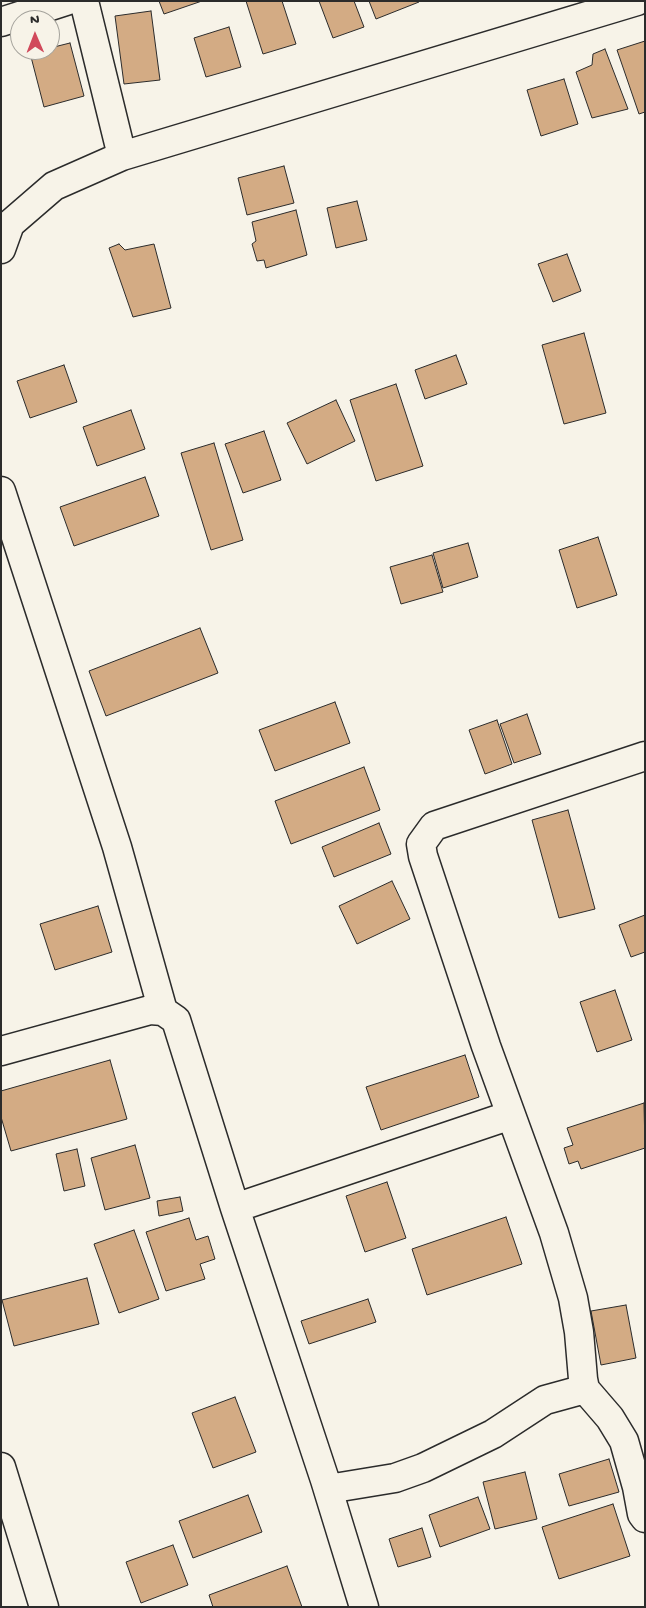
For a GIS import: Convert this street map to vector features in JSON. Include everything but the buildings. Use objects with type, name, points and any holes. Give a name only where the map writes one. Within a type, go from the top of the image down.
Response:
[{"type":"street","points":[[1,22],[66,1]]},
{"type":"street","points":[[84,1],[122,156]]},
{"type":"street","points":[[1,248],[10,224],[54,186],[122,156],[637,1]]},
{"type":"street","points":[[1,491],[117,847],[163,1011]]},
{"type":"street","points":[[645,756],[434,826],[421,844],[423,856],[486,1046],[554,1233],[573,1298],[579,1332],[585,1389],[610,1418],[624,1441],[642,1514],[645,1518]]},
{"type":"street","points":[[1,1051],[150,1010],[163,1011],[176,1020],[235,1208],[328,1488],[364,1607]]},
{"type":"street","points":[[235,1208],[511,1115]]},
{"type":"street","points":[[328,1488],[394,1478],[423,1468],[493,1434],[545,1400],[585,1389]]},
{"type":"street","points":[[1,1467],[44,1607]]}]
